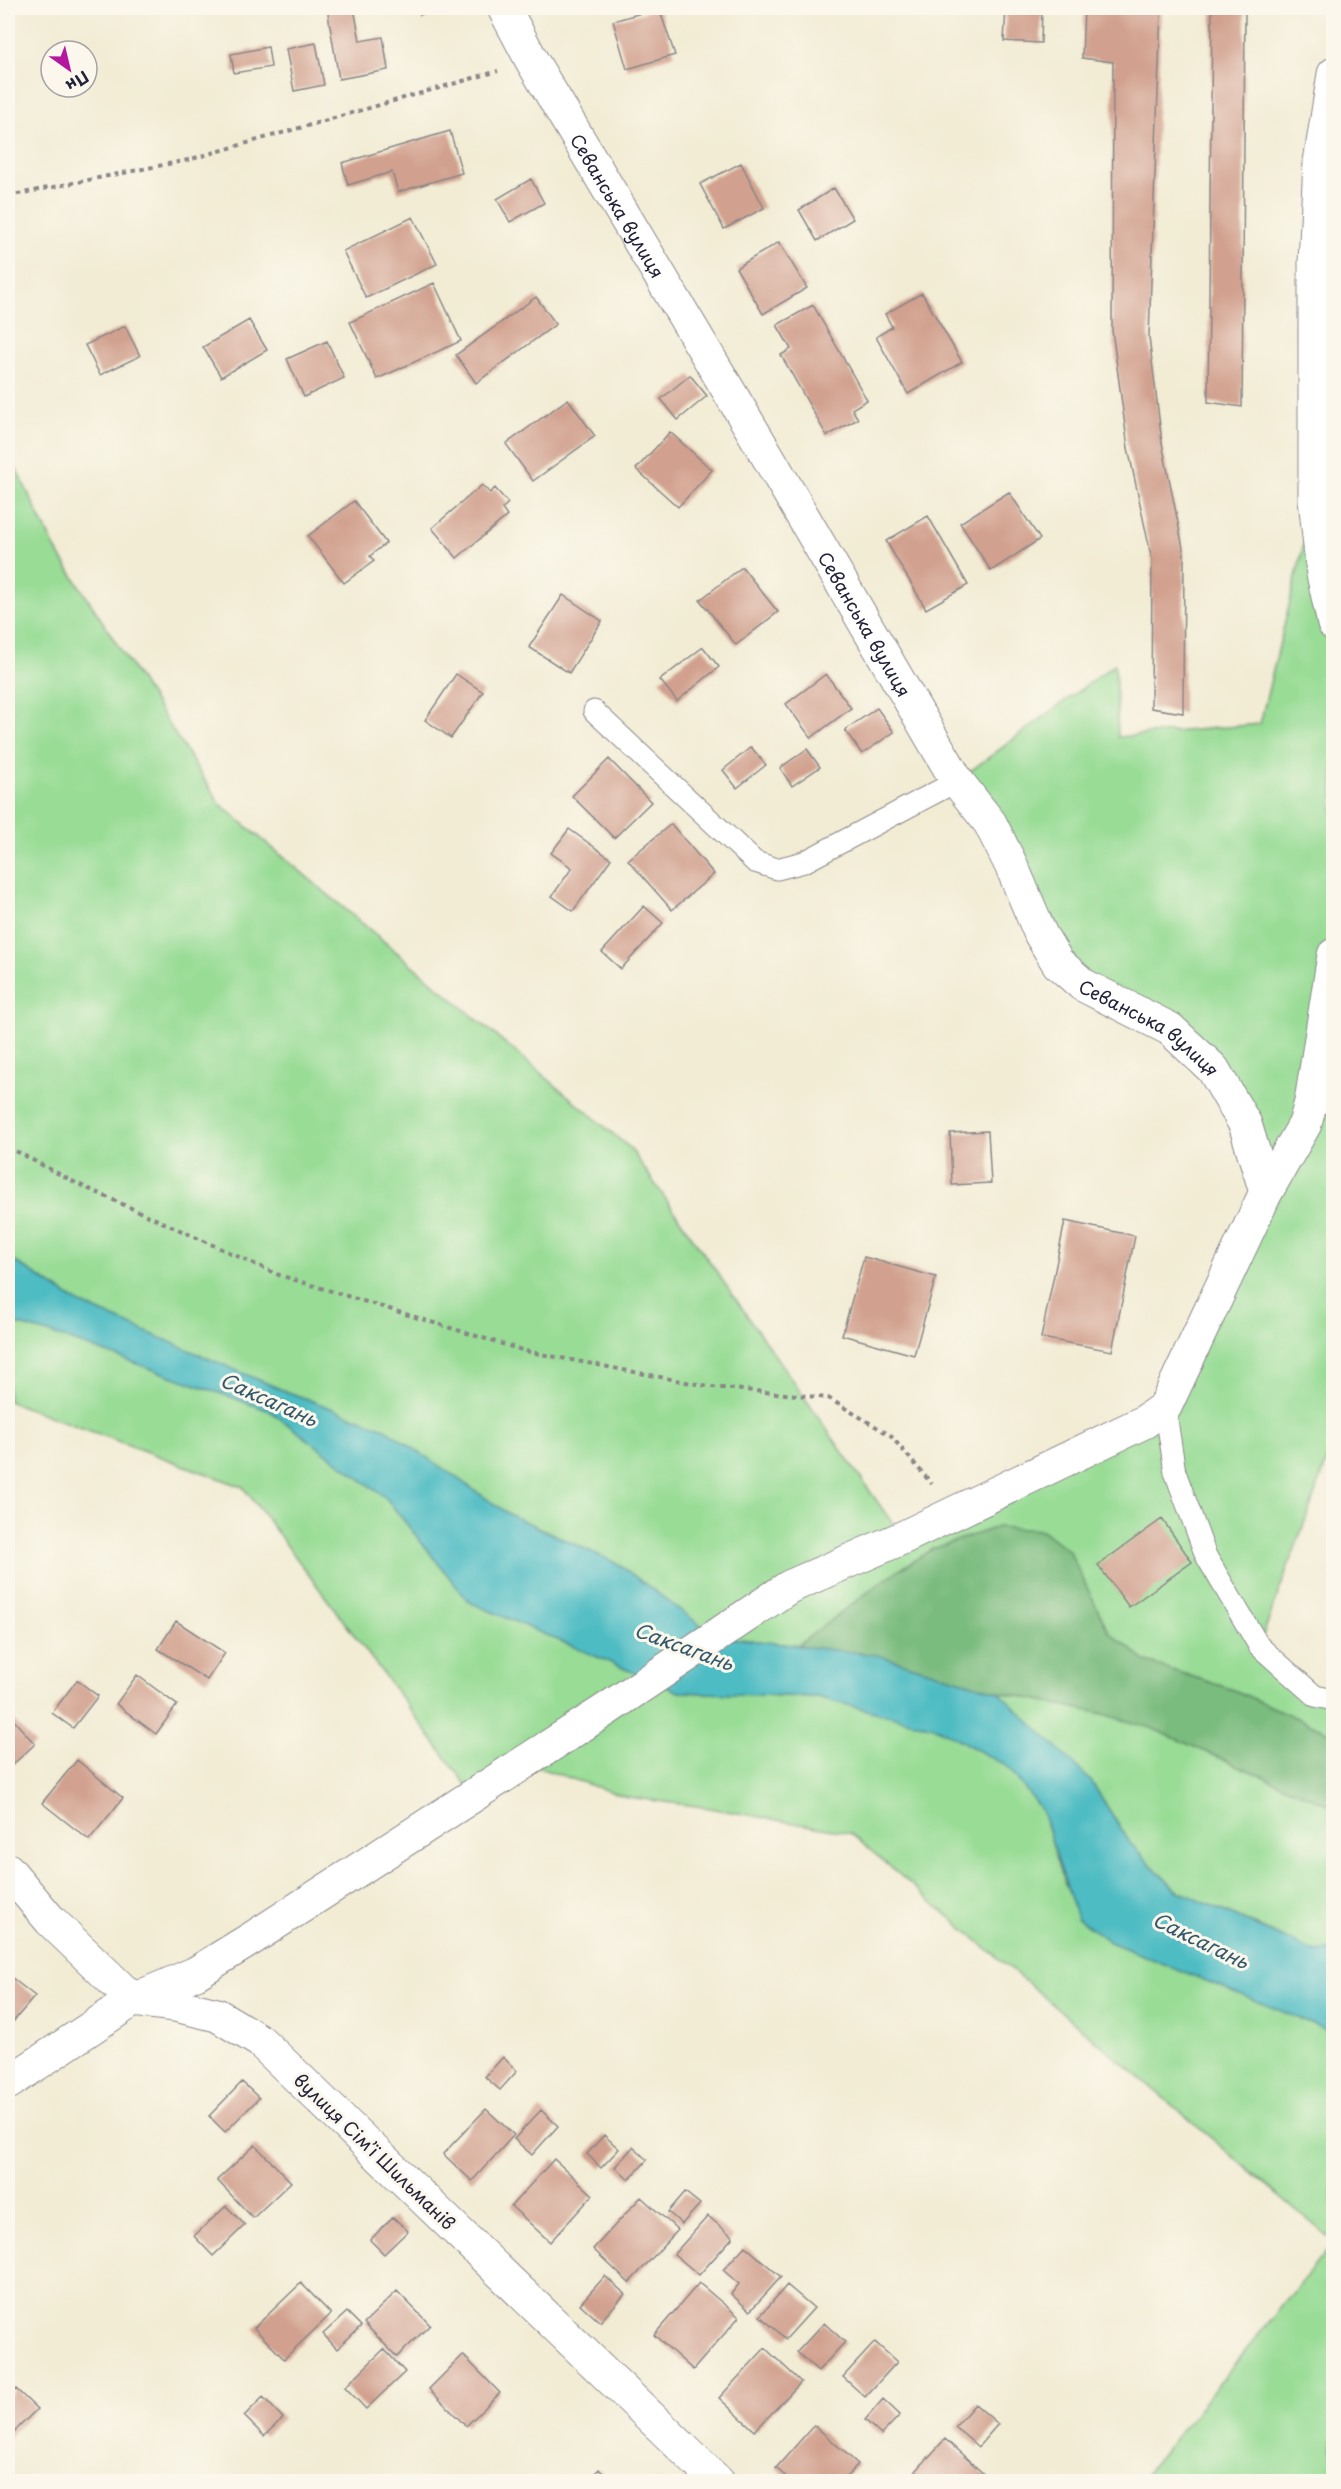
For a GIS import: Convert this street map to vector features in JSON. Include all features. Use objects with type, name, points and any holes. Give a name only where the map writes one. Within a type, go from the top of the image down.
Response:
[{"type":"street","name":"Севанська вулиця","points":[[504,8],[532,61],[767,455],[957,781],[990,823],[1041,935],[1058,963],[1083,985],[1170,1029],[1213,1069],[1245,1124],[1266,1192]]},
{"type":"street","points":[[1334,74],[1320,162],[1315,262],[1324,499],[1323,574],[1334,624]]},
{"type":"street","points":[[8,2083],[133,2000],[196,1973],[251,1939],[607,1709],[789,1587],[952,1514],[1144,1422],[1165,1407],[1266,1192],[1305,1124],[1311,1102],[1334,955]]},
{"type":"street","points":[[8,1870],[50,1920],[133,2000]]},
{"type":"street","name":"вулиця Сімʼї Шильманів","points":[[133,2000],[175,2005],[217,2015],[260,2041],[718,2481]]},
{"type":"lane","points":[[594,711],[755,861],[777,869],[804,862],[957,781]]},
{"type":"lane","points":[[1165,1407],[1175,1472],[1206,1556],[1259,1646],[1315,1696],[1334,1700]]},
{"type":"path","points":[[8,196],[188,160],[532,61]]},
{"type":"path","points":[[8,1147],[78,1184],[279,1275],[525,1351],[712,1387],[828,1398],[890,1435],[932,1484],[952,1514]]},
{"type":"green space","points":[[8,452],[55,548],[220,804],[630,1148],[902,1537],[1144,1422],[1266,1192],[1213,1069],[1083,985],[957,781],[1115,664],[1118,737],[1260,724],[1315,499],[1333,499],[1333,1445],[1259,1646],[1333,1700],[1333,1950],[1315,1952],[1176,1890],[1130,1843],[1091,1781],[877,1655],[715,1636],[618,1564],[509,1514],[384,1428],[280,1389],[79,1303],[8,1257]]},
{"type":"green space","points":[[8,1322],[56,1335],[270,1411],[386,1498],[469,1602],[679,1692],[817,1697],[938,1728],[1008,1767],[1042,1811],[1065,1885],[1110,1942],[1333,2032],[1333,2241],[850,1833],[704,1807],[627,1797],[536,1767],[480,1803],[243,1487],[8,1401]]},
{"type":"green space","points":[[997,1527],[1042,1530],[1069,1551],[1109,1632],[1147,1662],[1234,1690],[1333,1734],[1333,1807],[1151,1728],[1099,1713],[999,1692],[877,1655],[797,1646],[885,1579],[932,1549]]},
{"type":"green space","points":[[1333,2243],[1333,2481],[1140,2481]]},
{"type":"water","name":"Саксагань","points":[[8,1257],[79,1303],[280,1389],[384,1428],[509,1514],[618,1564],[715,1636],[877,1655],[999,1692],[1091,1781],[1130,1843],[1176,1890],[1315,1952],[1333,1950],[1333,2032],[1110,1942],[1077,1918],[1042,1811],[1008,1767],[938,1728],[817,1697],[679,1692],[469,1602],[386,1498],[270,1411],[56,1335],[8,1322]]},
{"type":"building","points":[[327,8],[354,8],[360,41],[383,37],[388,70],[339,79]]},
{"type":"building","points":[[418,8],[438,8],[420,15]]},
{"type":"building","points":[[659,8],[675,55],[627,69],[613,21]]},
{"type":"building","points":[[1006,8],[1042,8],[1041,43],[1004,41]]},
{"type":"building","points":[[1084,8],[1161,8],[1149,337],[1162,443],[1184,553],[1183,713],[1151,708],[1152,560],[1128,448],[1112,330],[1113,62],[1082,58]]},
{"type":"building","points":[[1212,8],[1245,8],[1242,407],[1208,402]]},
{"type":"building","points":[[316,43],[324,85],[294,91],[286,49]]},
{"type":"building","points":[[268,47],[271,67],[234,73],[231,54]]},
{"type":"building","points":[[450,131],[462,173],[398,192],[392,172],[348,185],[342,163]]},
{"type":"building","points":[[741,163],[764,208],[724,229],[700,184]]},
{"type":"building","points":[[531,179],[544,203],[510,222],[497,199]]},
{"type":"building","points":[[834,188],[853,219],[817,241],[799,210]]},
{"type":"building","points":[[413,217],[437,264],[366,298],[343,251]]},
{"type":"building","points":[[779,242],[807,288],[763,314],[736,268]]},
{"type":"building","points":[[434,283],[461,341],[377,379],[350,322]]},
{"type":"building","points":[[922,293],[962,362],[908,394],[876,337],[892,327],[885,314]]},
{"type":"building","points":[[536,297],[556,324],[476,383],[456,355]]},
{"type":"building","points":[[813,305],[867,400],[852,409],[858,419],[827,436],[781,355],[791,349],[777,325]]},
{"type":"building","points":[[249,320],[267,350],[221,377],[203,347]]},
{"type":"building","points":[[125,326],[140,356],[100,375],[85,345]]},
{"type":"building","points":[[327,341],[344,378],[304,397],[287,359]]},
{"type":"building","points":[[690,375],[707,396],[678,420],[661,399]]},
{"type":"building","points":[[568,399],[595,436],[533,481],[506,444]]},
{"type":"building","points":[[670,432],[712,470],[678,507],[636,469]]},
{"type":"building","points":[[482,485],[490,493],[495,488],[508,503],[502,509],[507,516],[457,558],[432,528]]},
{"type":"building","points":[[1009,492],[1040,539],[991,571],[960,523]]},
{"type":"building","points":[[354,501],[386,543],[370,556],[374,561],[344,583],[308,536]]},
{"type":"building","points":[[928,516],[968,585],[926,609],[886,541]]},
{"type":"building","points":[[742,567],[778,612],[736,645],[700,600]]},
{"type":"building","points":[[563,595],[602,621],[569,673],[529,647]]},
{"type":"building","points":[[703,647],[719,667],[677,701],[660,680]]},
{"type":"building","points":[[456,674],[483,692],[451,738],[425,720]]},
{"type":"building","points":[[826,674],[851,708],[811,738],[786,704]]},
{"type":"building","points":[[877,708],[894,732],[862,754],[845,730]]},
{"type":"building","points":[[751,747],[766,765],[737,788],[723,770]]},
{"type":"building","points":[[807,749],[820,767],[792,786],[780,768]]},
{"type":"building","points":[[609,759],[651,802],[614,838],[572,796]]},
{"type":"building","points":[[671,824],[714,874],[672,910],[628,860]]},
{"type":"building","points":[[569,829],[611,859],[573,911],[552,896],[572,868],[551,853]]},
{"type":"building","points":[[644,906],[663,923],[621,969],[602,952]]},
{"type":"building","points":[[988,1131],[991,1183],[952,1185],[950,1133]]},
{"type":"building","points":[[1065,1221],[1135,1236],[1112,1351],[1041,1338]]},
{"type":"building","points":[[864,1257],[936,1277],[914,1355],[842,1335]]},
{"type":"building","points":[[1162,1519],[1192,1562],[1129,1607],[1098,1565]]},
{"type":"building","points":[[176,1621],[225,1653],[207,1680],[158,1649]]},
{"type":"building","points":[[137,1675],[177,1705],[156,1734],[116,1704]]},
{"type":"building","points":[[77,1680],[98,1696],[73,1728],[52,1713]]},
{"type":"building","points":[[8,1714],[35,1744],[8,1769]]},
{"type":"building","points":[[77,1760],[123,1798],[89,1840],[42,1803]]},
{"type":"building","points":[[12,1978],[35,1996],[12,2023],[8,2020],[8,1983]]},
{"type":"building","points":[[503,2057],[517,2071],[500,2090],[485,2077]]},
{"type":"building","points":[[242,2082],[259,2098],[225,2132],[209,2116]]},
{"type":"building","points":[[486,2109],[514,2135],[472,2181],[443,2154]]},
{"type":"building","points":[[541,2110],[558,2126],[532,2155],[514,2139]]},
{"type":"building","points":[[604,2135],[619,2149],[601,2168],[587,2154]]},
{"type":"building","points":[[255,2145],[291,2182],[253,2218],[217,2180]]},
{"type":"building","points":[[633,2147],[647,2160],[629,2180],[615,2167]]},
{"type":"building","points":[[554,2159],[593,2195],[550,2242],[511,2206]]},
{"type":"building","points":[[685,2192],[700,2204],[682,2224],[668,2212]]},
{"type":"building","points":[[641,2197],[678,2230],[629,2283],[593,2249]]},
{"type":"building","points":[[226,2206],[245,2225],[213,2256],[194,2236]]},
{"type":"building","points":[[708,2216],[733,2237],[699,2275],[674,2254]]},
{"type":"building","points":[[393,2217],[408,2231],[384,2254],[370,2240]]},
{"type":"building","points":[[745,2246],[781,2277],[750,2311],[731,2294],[739,2284],[723,2270]]},
{"type":"building","points":[[605,2276],[625,2294],[600,2322],[580,2304]]},
{"type":"building","points":[[301,2283],[331,2314],[284,2359],[254,2328]]},
{"type":"building","points":[[699,2283],[739,2317],[693,2370],[654,2335]]},
{"type":"building","points":[[787,2285],[814,2308],[786,2339],[760,2316]]},
{"type":"building","points":[[397,2291],[430,2325],[397,2357],[364,2323]]},
{"type":"building","points":[[347,2312],[361,2326],[337,2349],[323,2334]]},
{"type":"building","points":[[824,2323],[845,2342],[818,2371],[797,2352]]},
{"type":"building","points":[[875,2342],[897,2362],[865,2397],[843,2377]]},
{"type":"building","points":[[765,2348],[801,2382],[755,2431],[719,2398]]},
{"type":"building","points":[[384,2349],[405,2372],[366,2409],[345,2387]]},
{"type":"building","points":[[463,2355],[500,2393],[466,2426],[429,2389]]},
{"type":"building","points":[[16,2389],[37,2409],[8,2438],[8,2398]]},
{"type":"building","points":[[263,2397],[283,2418],[264,2436],[244,2416]]},
{"type":"building","points":[[883,2399],[900,2415],[881,2435],[865,2420]]},
{"type":"building","points":[[975,2404],[998,2424],[978,2447],[955,2427]]},
{"type":"building","points":[[814,2425],[858,2464],[842,2482],[792,2482],[776,2468]]},
{"type":"building","points":[[945,2439],[986,2476],[981,2482],[906,2482]]},
{"type":"building","points":[[599,2469],[611,2482],[586,2482]]}]
